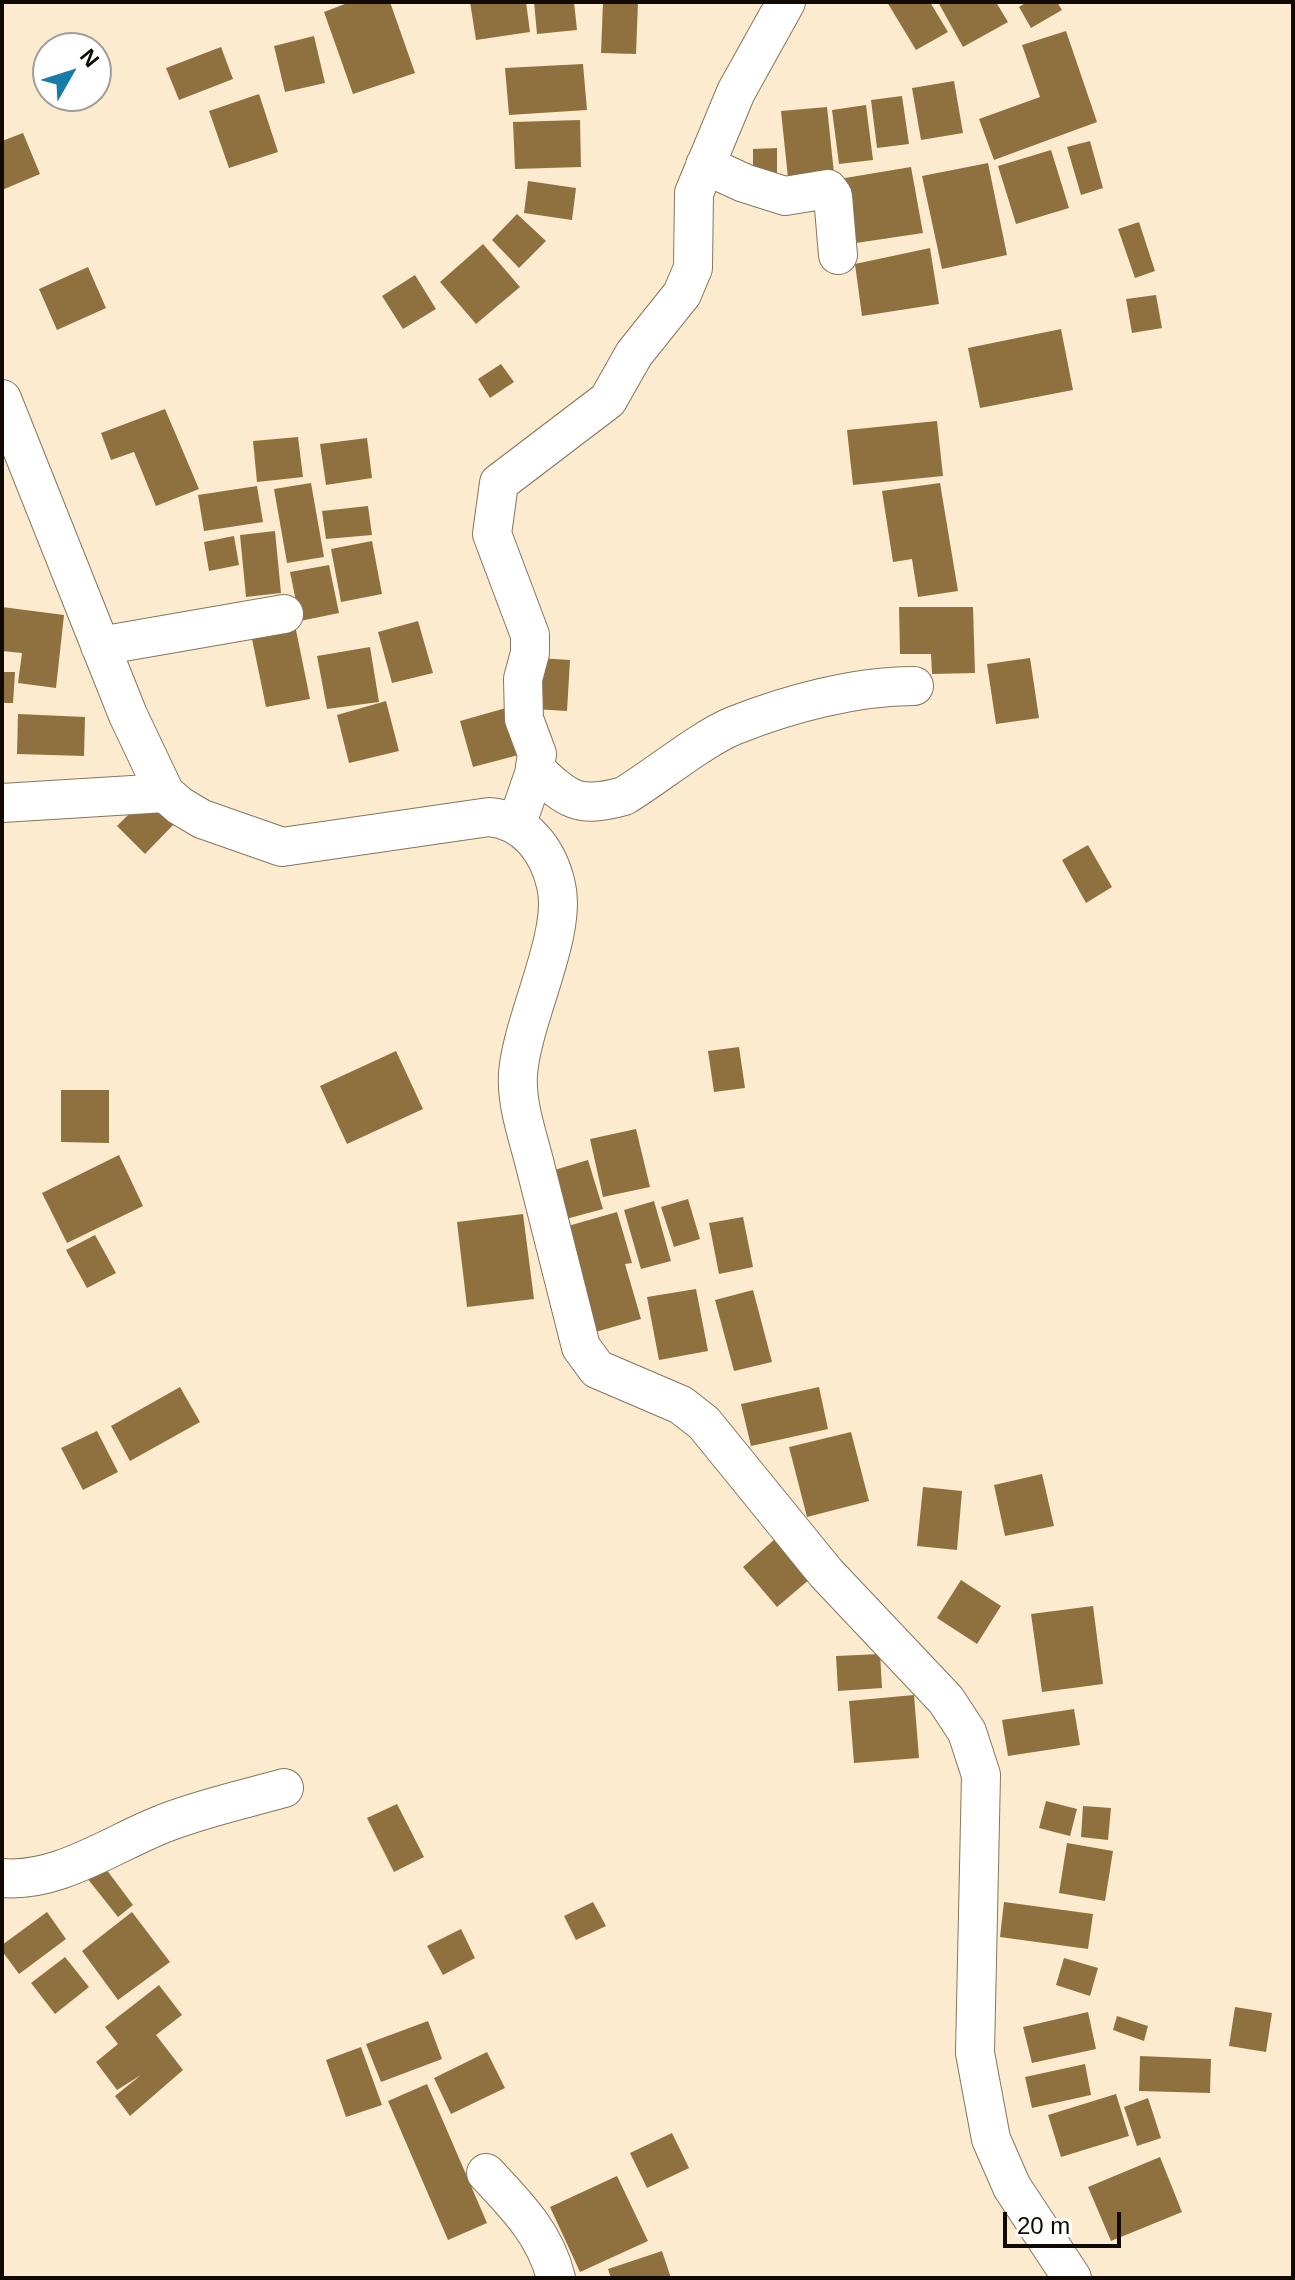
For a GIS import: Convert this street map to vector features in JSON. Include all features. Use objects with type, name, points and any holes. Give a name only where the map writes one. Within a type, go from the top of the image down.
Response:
[{"type":"street","points":[[517,823],[537,754],[524,719],[523,679],[530,653],[530,635],[492,534],[499,483],[608,400],[634,354],[682,294],[693,268],[694,193],[736,92],[786,2]]},
{"type":"street","points":[[705,165],[744,183],[785,196],[828,189],[833,196],[838,255]]},
{"type":"street","points":[[2,399],[128,715],[165,793],[190,814],[282,847],[489,817],[517,823],[543,853],[558,896],[555,929],[523,1040],[518,1097],[581,1347],[597,1369],[693,1411],[826,1573],[946,1700],[967,1732],[981,1775],[975,2053],[991,2139],[1012,2187],[1072,2278]]},
{"type":"street","points":[[100,646],[284,614]]},
{"type":"street","points":[[535,769],[564,796],[583,803],[603,802],[624,796],[731,727],[810,702],[884,686],[914,686]]},
{"type":"street","points":[[2,803],[165,793]]},
{"type":"street","points":[[2,1878],[21,1880],[75,1864],[166,1822],[284,1788]]},
{"type":"street","points":[[486,2173],[527,2216],[550,2253],[556,2278]]},
{"type":"building","points":[[350,2],[390,2],[415,73],[353,94],[324,12]]},
{"type":"building","points":[[470,2],[526,2],[530,32],[476,40]]},
{"type":"building","points":[[534,2],[574,2],[577,30],[537,34]]},
{"type":"building","points":[[603,2],[638,2],[636,54],[601,53]]},
{"type":"building","points":[[887,2],[930,2],[948,32],[916,50]]},
{"type":"building","points":[[938,2],[996,2],[1008,22],[963,47]]},
{"type":"building","points":[[1027,2],[1057,2],[1062,10],[1031,28],[1019,7]]},
{"type":"building","points":[[1066,31],[1097,122],[994,160],[979,119],[1040,97],[1022,45]]},
{"type":"building","points":[[314,36],[325,83],[285,92],[274,46]]},
{"type":"building","points":[[221,47],[233,79],[179,100],[166,68]]},
{"type":"building","points":[[583,64],[587,110],[509,115],[505,68]]},
{"type":"building","points":[[954,81],[963,133],[921,140],[912,88]]},
{"type":"building","points":[[259,94],[278,152],[229,168],[209,111]]},
{"type":"building","points":[[902,96],[909,144],[877,148],[871,100]]},
{"type":"building","points":[[866,105],[873,160],[839,164],[832,110]]},
{"type":"building","points":[[827,107],[834,173],[788,178],[781,111]]},
{"type":"building","points":[[580,120],[581,167],[515,169],[513,122]]},
{"type":"building","points":[[23,133],[40,174],[2,190],[2,141]]},
{"type":"building","points":[[1090,141],[1103,188],[1081,195],[1067,147]]},
{"type":"building","points":[[777,148],[777,176],[753,176],[753,149]]},
{"type":"building","points":[[1051,150],[1069,208],[1016,224],[998,166]]},
{"type":"building","points":[[988,163],[1007,255],[942,269],[922,176]]},
{"type":"building","points":[[911,167],[923,233],[856,243],[845,178]]},
{"type":"building","points":[[528,181],[576,188],[572,220],[524,213]]},
{"type":"building","points":[[517,214],[546,241],[519,268],[492,240]]},
{"type":"building","points":[[1139,222],[1155,271],[1135,278],[1118,229]]},
{"type":"building","points":[[483,244],[520,287],[476,324],[440,282]]},
{"type":"building","points":[[930,248],[939,304],[862,316],[855,264]]},
{"type":"building","points":[[88,267],[106,308],[57,330],[39,289]]},
{"type":"building","points":[[415,275],[436,309],[403,329],[382,296]]},
{"type":"building","points":[[1156,295],[1162,328],[1132,333],[1126,299]]},
{"type":"building","points":[[1061,329],[1073,390],[980,408],[968,348]]},
{"type":"building","points":[[501,364],[514,382],[490,398],[478,379]]},
{"type":"building","points":[[165,409],[199,489],[156,506],[134,452],[111,460],[101,433]]},
{"type":"building","points":[[937,421],[943,476],[853,485],[847,430]]},
{"type":"building","points":[[298,437],[303,477],[257,482],[253,441]]},
{"type":"building","points":[[367,438],[372,478],[326,485],[320,444]]},
{"type":"building","points":[[311,483],[324,557],[287,563],[274,489]]},
{"type":"building","points":[[940,483],[958,591],[918,597],[912,559],[893,562],[882,491]]},
{"type":"building","points":[[257,486],[263,522],[204,531],[198,495]]},
{"type":"building","points":[[368,506],[372,535],[326,539],[322,511]]},
{"type":"building","points":[[275,531],[281,593],[246,597],[240,535]]},
{"type":"building","points":[[234,536],[239,565],[209,571],[204,542]]},
{"type":"building","points":[[372,541],[382,594],[341,602],[331,549]]},
{"type":"building","points":[[329,565],[339,613],[300,621],[290,572]]},
{"type":"building","points":[[2,607],[64,615],[56,688],[18,683],[22,653],[2,651]]},
{"type":"building","points":[[899,607],[973,607],[975,673],[932,674],[931,654],[900,654]]},
{"type":"building","points":[[418,621],[433,673],[392,683],[378,632]]},
{"type":"building","points":[[296,630],[310,699],[266,707],[252,639]]},
{"type":"building","points":[[370,647],[379,702],[327,709],[317,656]]},
{"type":"building","points":[[538,658],[570,660],[567,711],[534,709]]},
{"type":"building","points":[[1030,658],[1039,718],[996,724],[987,664]]},
{"type":"building","points":[[2,672],[15,672],[13,703],[2,703]]},
{"type":"building","points":[[386,701],[399,751],[349,763],[337,715]]},
{"type":"building","points":[[513,706],[526,753],[473,767],[460,721]]},
{"type":"building","points":[[18,714],[85,717],[84,756],[17,754]]},
{"type":"building","points":[[147,796],[174,824],[145,854],[117,826]]},
{"type":"building","points":[[1088,845],[1112,887],[1086,903],[1062,860]]},
{"type":"building","points":[[739,1047],[745,1088],[714,1092],[708,1051]]},
{"type":"building","points":[[396,1051],[423,1109],[347,1144],[320,1086]]},
{"type":"building","points":[[61,1090],[109,1090],[109,1143],[61,1142]]},
{"type":"building","points":[[636,1129],[650,1187],[603,1197],[590,1139]]},
{"type":"building","points":[[119,1155],[143,1206],[67,1243],[42,1193]]},
{"type":"building","points":[[588,1160],[603,1209],[566,1219],[551,1171]]},
{"type":"building","points":[[688,1199],[700,1239],[674,1247],[661,1207]]},
{"type":"building","points":[[654,1201],[671,1261],[641,1269],[624,1210]]},
{"type":"building","points":[[617,1212],[632,1263],[625,1264],[641,1319],[592,1333],[561,1228]]},
{"type":"building","points":[[523,1214],[534,1299],[467,1307],[457,1222]]},
{"type":"building","points":[[743,1217],[753,1267],[719,1274],[709,1223]]},
{"type":"building","points":[[95,1235],[116,1273],[87,1288],[66,1250]]},
{"type":"building","points":[[696,1289],[708,1351],[659,1360],[647,1297]]},
{"type":"building","points":[[753,1290],[772,1362],[734,1371],[715,1300]]},
{"type":"building","points":[[180,1387],[200,1422],[130,1461],[111,1426]]},
{"type":"building","points":[[819,1387],[828,1429],[751,1446],[741,1404]]},
{"type":"building","points":[[97,1431],[118,1472],[83,1490],[61,1448]]},
{"type":"building","points":[[851,1432],[869,1501],[807,1517],[789,1447]]},
{"type":"building","points":[[1042,1474],[1054,1526],[1005,1536],[994,1485]]},
{"type":"building","points":[[923,1487],[962,1491],[957,1550],[917,1546]]},
{"type":"building","points":[[775,1539],[810,1579],[777,1607],[743,1567]]},
{"type":"building","points":[[961,1580],[1001,1606],[977,1644],[937,1618]]},
{"type":"building","points":[[1093,1606],[1103,1684],[1042,1692],[1031,1614]]},
{"type":"building","points":[[880,1654],[882,1688],[838,1691],[836,1656]]},
{"type":"building","points":[[914,1695],[919,1758],[854,1763],[849,1701]]},
{"type":"building","points":[[1074,1709],[1080,1745],[1008,1756],[1002,1720]]},
{"type":"building","points":[[1046,1801],[1077,1809],[1070,1836],[1039,1828]]},
{"type":"building","points":[[397,1804],[424,1857],[394,1872],[367,1818]]},
{"type":"building","points":[[1083,1806],[1111,1808],[1108,1840],[1081,1837]]},
{"type":"building","points":[[1067,1843],[1113,1851],[1105,1901],[1059,1893]]},
{"type":"building","points":[[103,1865],[133,1905],[118,1917],[87,1878]]},
{"type":"building","points":[[593,1902],[606,1926],[576,1940],[564,1916]]},
{"type":"building","points":[[1004,1902],[1093,1914],[1088,1949],[1000,1937]]},
{"type":"building","points":[[47,1912],[66,1939],[19,1974],[2,1951],[2,1945]]},
{"type":"building","points":[[132,1912],[170,1962],[118,2000],[82,1951]]},
{"type":"building","points":[[461,1929],[475,1958],[443,1975],[427,1946]]},
{"type":"building","points":[[65,1957],[89,1987],[55,2014],[31,1983]]},
{"type":"building","points":[[1064,1958],[1098,1968],[1090,1996],[1056,1985]]},
{"type":"building","points":[[159,1985],[182,2015],[156,2035],[183,2070],[130,2116],[115,2096],[141,2075],[117,2090],[96,2062],[118,2044],[105,2027]]},
{"type":"building","points":[[1235,2007],[1272,2013],[1266,2052],[1229,2046]]},
{"type":"building","points":[[1088,2012],[1096,2049],[1032,2063],[1023,2027]]},
{"type":"building","points":[[1117,2016],[1148,2026],[1144,2041],[1113,2030]]},
{"type":"building","points":[[428,2021],[442,2059],[381,2082],[366,2044]]},
{"type":"building","points":[[361,2047],[382,2105],[346,2117],[326,2060]]},
{"type":"building","points":[[487,2052],[505,2088],[451,2114],[434,2078]]},
{"type":"building","points":[[1140,2056],[1211,2059],[1210,2093],[1139,2091]]},
{"type":"building","points":[[1085,2064],[1091,2095],[1032,2108],[1025,2077]]},
{"type":"building","points":[[427,2084],[487,2223],[448,2240],[388,2101]]},
{"type":"building","points":[[1116,2094],[1129,2136],[1061,2157],[1048,2115]]},
{"type":"building","points":[[1148,2098],[1161,2138],[1137,2146],[1124,2107]]},
{"type":"building","points":[[672,2133],[689,2168],[647,2188],[630,2153]]},
{"type":"building","points":[[1160,2157],[1182,2212],[1111,2241],[1088,2187]]},
{"type":"building","points":[[617,2176],[648,2241],[580,2272],[550,2207]]},
{"type":"building","points":[[662,2251],[671,2278],[611,2278],[608,2269]]}]
